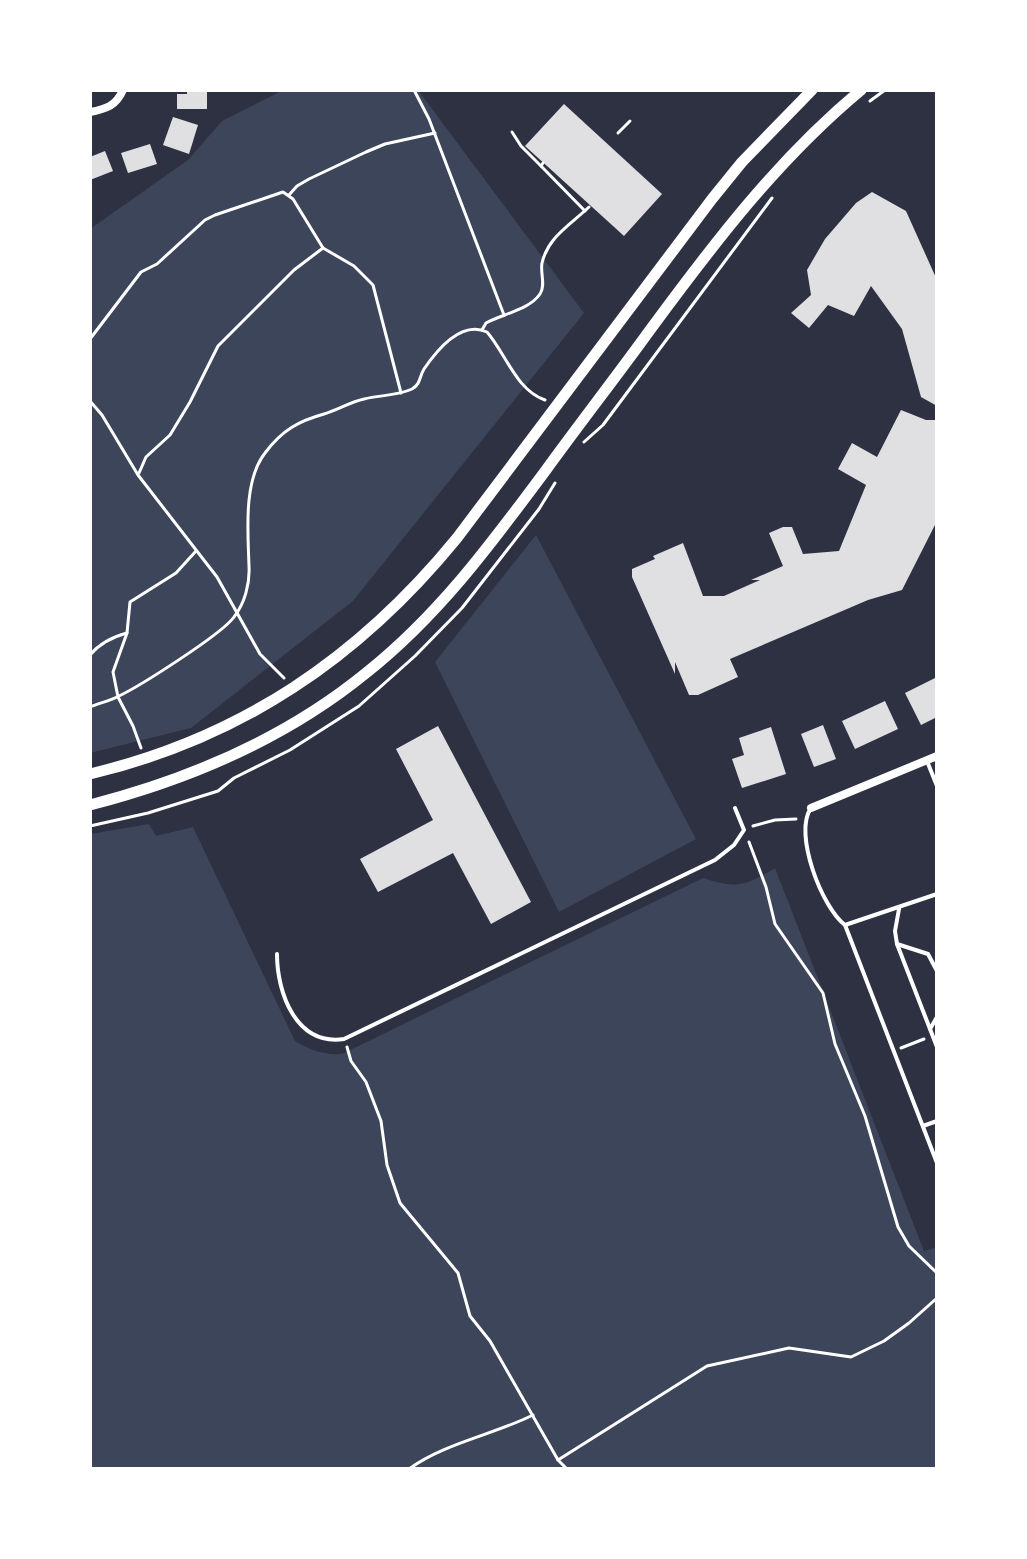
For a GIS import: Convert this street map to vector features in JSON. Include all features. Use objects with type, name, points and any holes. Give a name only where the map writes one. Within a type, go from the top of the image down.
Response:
[{"type":"street","points":[[90,112],[109,108],[119,100],[123,90]]},
{"type":"street","points":[[90,774],[170,750],[239,720],[314,675],[380,623],[428,574],[457,538],[719,190],[812,90]]},
{"type":"street","points":[[90,805],[182,778],[267,739],[341,693],[412,633],[449,595],[487,548],[739,213],[786,159],[861,90]]},
{"type":"street","points":[[811,808],[937,756]]},
{"type":"lane","points":[[927,761],[937,786]]},
{"type":"lane","points":[[277,954],[279,986],[298,1022],[314,1035],[344,1039],[715,860],[734,845],[744,830],[735,808]]},
{"type":"lane","points":[[811,808],[804,820],[808,856],[832,911],[845,925],[937,1163]]},
{"type":"lane","points":[[845,925],[937,894]]},
{"type":"lane","points":[[899,909],[895,931],[897,944],[937,1047]]},
{"type":"lane","points":[[897,944],[928,954],[937,971]]},
{"type":"lane","points":[[930,1029],[937,1017]]},
{"type":"lane","points":[[923,1126],[937,1121]]},
{"type":"path","points":[[414,90],[435,133],[504,315]]},
{"type":"path","points":[[618,133],[630,121]]},
{"type":"path","points":[[482,330],[486,323],[526,305],[541,293],[541,268],[548,247],[560,231],[587,209],[521,146],[512,132]]},
{"type":"path","points":[[289,195],[309,179],[375,148],[435,133]]},
{"type":"path","points":[[585,441],[603,425],[726,258],[764,212],[777,189]]},
{"type":"path","points":[[90,339],[141,272],[157,264],[205,220],[278,192],[289,195],[323,248],[354,266],[373,285],[401,393]]},
{"type":"path","points":[[138,475],[146,457],[170,435],[218,346],[294,270],[323,248]]},
{"type":"path","points":[[90,707],[118,697],[212,635],[237,614],[248,580],[249,499],[257,467],[264,453],[290,428],[309,417],[326,414],[364,399],[401,393],[420,383],[422,372],[449,339],[464,332],[482,330],[491,337],[531,392],[547,401]]},
{"type":"path","points":[[90,401],[102,415],[138,475],[217,577],[260,654],[286,681]]},
{"type":"path","points":[[141,749],[118,697],[113,672],[127,633],[132,599],[165,581],[196,551]]},
{"type":"path","points":[[90,655],[113,637],[127,633]]},
{"type":"path","points":[[90,826],[215,793],[234,778],[300,744]]},
{"type":"path","points":[[804,820],[775,820],[744,830],[766,887],[775,924],[823,993],[835,1044],[865,1116],[898,1227],[909,1246],[937,1273]]},
{"type":"path","points":[[894,1051],[933,1036]]},
{"type":"path","points":[[344,1039],[351,1061],[366,1082],[381,1121],[387,1165],[400,1203],[458,1273],[470,1316],[490,1341],[558,1460],[567,1469]]},
{"type":"path","points":[[558,1460],[707,1366],[789,1348],[851,1357],[884,1341],[937,1298]]},
{"type":"path","points":[[409,1469],[429,1455],[503,1430],[533,1415]]},
{"type":"shaded area","points":[[283,90],[418,90],[584,313],[353,601],[191,728],[90,753],[90,229],[188,160],[222,121]]},
{"type":"shaded area","points":[[536,535],[696,839],[559,912],[435,662]]},
{"type":"shaded area","points":[[149,824],[156,836],[193,827],[295,1041],[317,1051],[335,1054],[342,1054],[703,878],[724,884],[740,884],[775,868],[924,1251],[937,1247],[937,1469],[90,1469],[90,834]]},
{"type":"building","points":[[187,90],[207,90],[207,109],[177,109],[177,94],[187,94]]},
{"type":"building","points":[[564,104],[662,194],[624,236],[525,146]]},
{"type":"building","points":[[173,117],[198,125],[189,154],[163,145]]},
{"type":"building","points":[[150,144],[157,164],[128,173],[121,153]]},
{"type":"building","points":[[105,151],[113,171],[90,180],[90,157]]},
{"type":"building","points":[[872,192],[906,211],[937,280],[937,406],[921,397],[902,329],[871,286],[854,316],[828,305],[809,328],[791,313],[811,295],[807,270],[825,239],[856,203]]},
{"type":"building","points":[[901,410],[926,420],[937,420],[937,521],[902,590],[868,600],[730,659],[738,677],[698,695],[689,695],[675,662],[675,674],[632,577],[632,569],[683,543],[703,596],[724,596],[783,566],[769,533],[783,527],[792,527],[803,554],[839,551],[866,485],[838,469],[852,443],[877,457]]},
{"type":"building","points":[[937,677],[937,717],[921,725],[905,693]]},
{"type":"building","points":[[885,701],[898,729],[855,749],[842,721]]},
{"type":"building","points":[[823,725],[836,759],[814,767],[801,734]]},
{"type":"building","points":[[438,726],[531,902],[491,924],[453,853],[378,892],[360,859],[433,820],[396,749]]},
{"type":"building","points":[[771,727],[786,774],[742,788],[732,759],[744,755],[739,738]]}]
